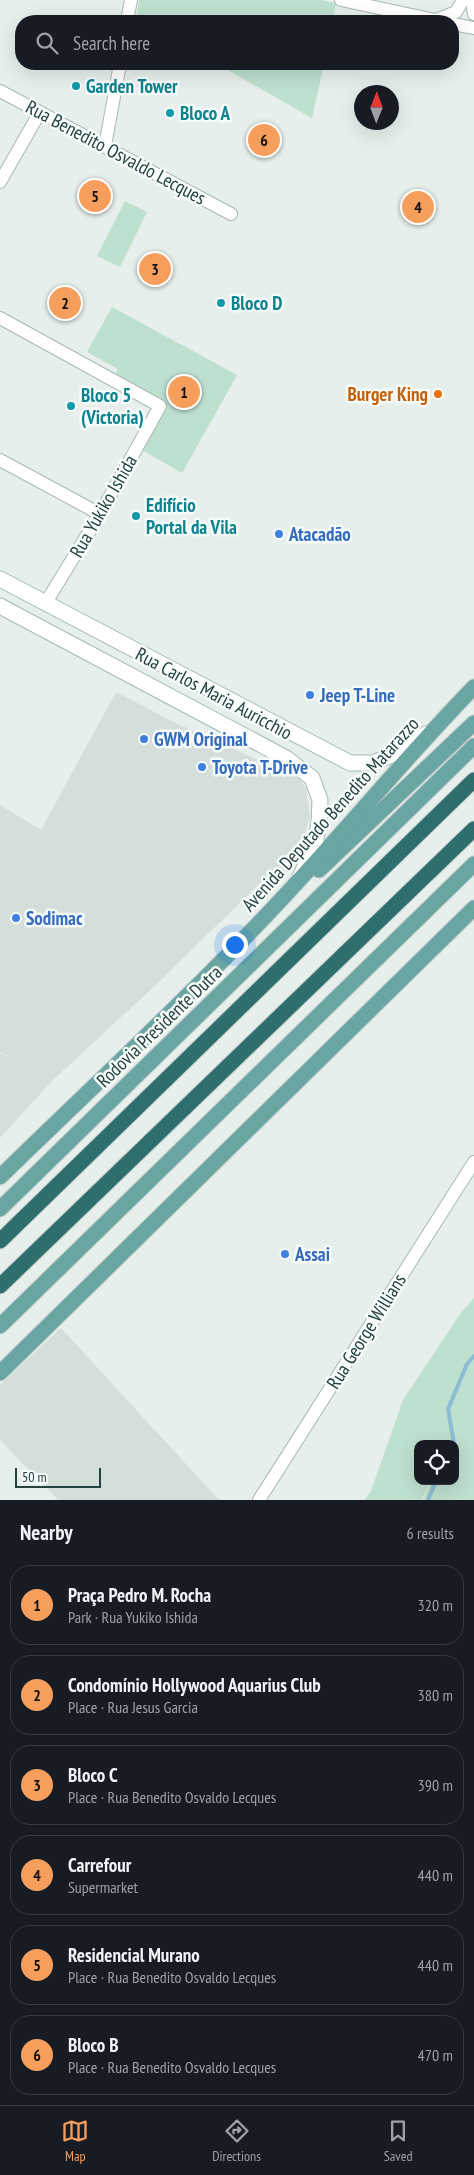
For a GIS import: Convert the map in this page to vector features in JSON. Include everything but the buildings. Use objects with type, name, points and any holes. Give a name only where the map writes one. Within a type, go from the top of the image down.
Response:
[{"type":"highway","points":[[0,1241],[474,780]]},
{"type":"highway","points":[[0,1286],[474,829]]},
{"type":"main road","name":"Rua Carlos Maria Auricchio","points":[[0,579],[350,763],[373,763],[400,751],[431,731]]},
{"type":"main road","points":[[20,617],[45,604]]},
{"type":"main road","name":"Rua Carlos Maria Auricchio","points":[[0,606],[286,758],[312,778],[320,800],[319,823],[314,848],[298,882]]},
{"type":"main road","name":"Avenida Deputado Benedito Matarazzo","points":[[0,1177],[256,926],[298,882],[431,731],[474,687]]},
{"type":"main road","points":[[256,926],[372,822],[474,723]]},
{"type":"main road","name":"Rodovia Presidente Dutra","points":[[0,1210],[474,746]]},
{"type":"main road","points":[[0,1326],[474,864]]},
{"type":"main road","points":[[0,1373],[474,908]]},
{"type":"street","points":[[129,15],[131,0]]},
{"type":"street","points":[[341,0],[410,15]]},
{"type":"street","points":[[450,15],[456,12],[463,0]]},
{"type":"street","points":[[472,0],[474,14]]},
{"type":"street","points":[[459,25],[474,28]]},
{"type":"street","points":[[105,146],[119,70]]},
{"type":"street","name":"Rua Benedito Osvaldo Lecques","points":[[0,91],[231,214]]},
{"type":"street","points":[[0,182],[40,112]]},
{"type":"street","name":"Rua Yukiko Ishida","points":[[0,318],[160,406],[100,514],[45,604]]},
{"type":"street","points":[[0,460],[100,514]]},
{"type":"street","name":"Rua George Willians","points":[[259,1500],[474,1162]]},
{"type":"shaded area","points":[[116,692],[176,723],[299,778],[306,789],[310,817],[297,859],[277,880],[268,875],[159,982],[52,1081],[0,1138],[0,1053],[20,1063],[0,1052],[0,805],[41,830]]},
{"type":"shaded area","points":[[61,1328],[219,1500],[58,1500],[0,1440],[0,1385]]},
{"type":"green space","points":[[139,0],[321,0],[336,3],[334,15],[137,15]]},
{"type":"green space","points":[[228,70],[323,70],[312,118]]},
{"type":"green space","points":[[125,201],[147,212],[120,267],[97,256]]},
{"type":"green space","points":[[112,307],[237,375],[182,473],[142,450],[166,407],[113,378],[118,369],[87,352]]},
{"type":"green space","points":[[474,1298],[474,1500],[423,1500],[429,1485],[459,1485],[459,1440],[414,1440],[414,1485],[428,1485],[422,1500],[365,1500],[371,1491],[403,1400],[460,1314]]},
{"type":"waterway","points":[[453,1440],[448,1409],[467,1364],[474,1356]]},
{"type":"waterway","points":[[428,1500],[434,1485]]},
{"type":"place","name":"Garden Tower","points":[[76,86]]},
{"type":"place","name":"Bloco A","points":[[170,113]]},
{"type":"place","name":"Bloco B","points":[[264,140]]},
{"type":"place","name":"Residencial Murano","points":[[95,196]]},
{"type":"place","name":"Carrefour","points":[[418,207]]},
{"type":"place","name":"Bloco C","points":[[155,269]]},
{"type":"place","name":"Condomínio Hollywood Aquarius Club","points":[[65,303]]},
{"type":"place","name":"Bloco D","points":[[221,303]]},
{"type":"place","name":"Praça Pedro M. Rocha","points":[[184,392]]},
{"type":"place","name":"Burger King","points":[[438,394]]},
{"type":"place","name":"Bloco 5 (Victoria)","points":[[71,406]]},
{"type":"place","name":"Edifício Portal da Vila","points":[[136,516]]},
{"type":"place","name":"Atacadão","points":[[279,534]]},
{"type":"place","name":"Jeep T-Line","points":[[310,695]]},
{"type":"place","name":"GWM Original","points":[[144,739]]},
{"type":"place","name":"Toyota T-Drive","points":[[202,767]]},
{"type":"place","name":"Sodimac","points":[[16,918]]},
{"type":"place","name":"Assai","points":[[285,1254]]}]
